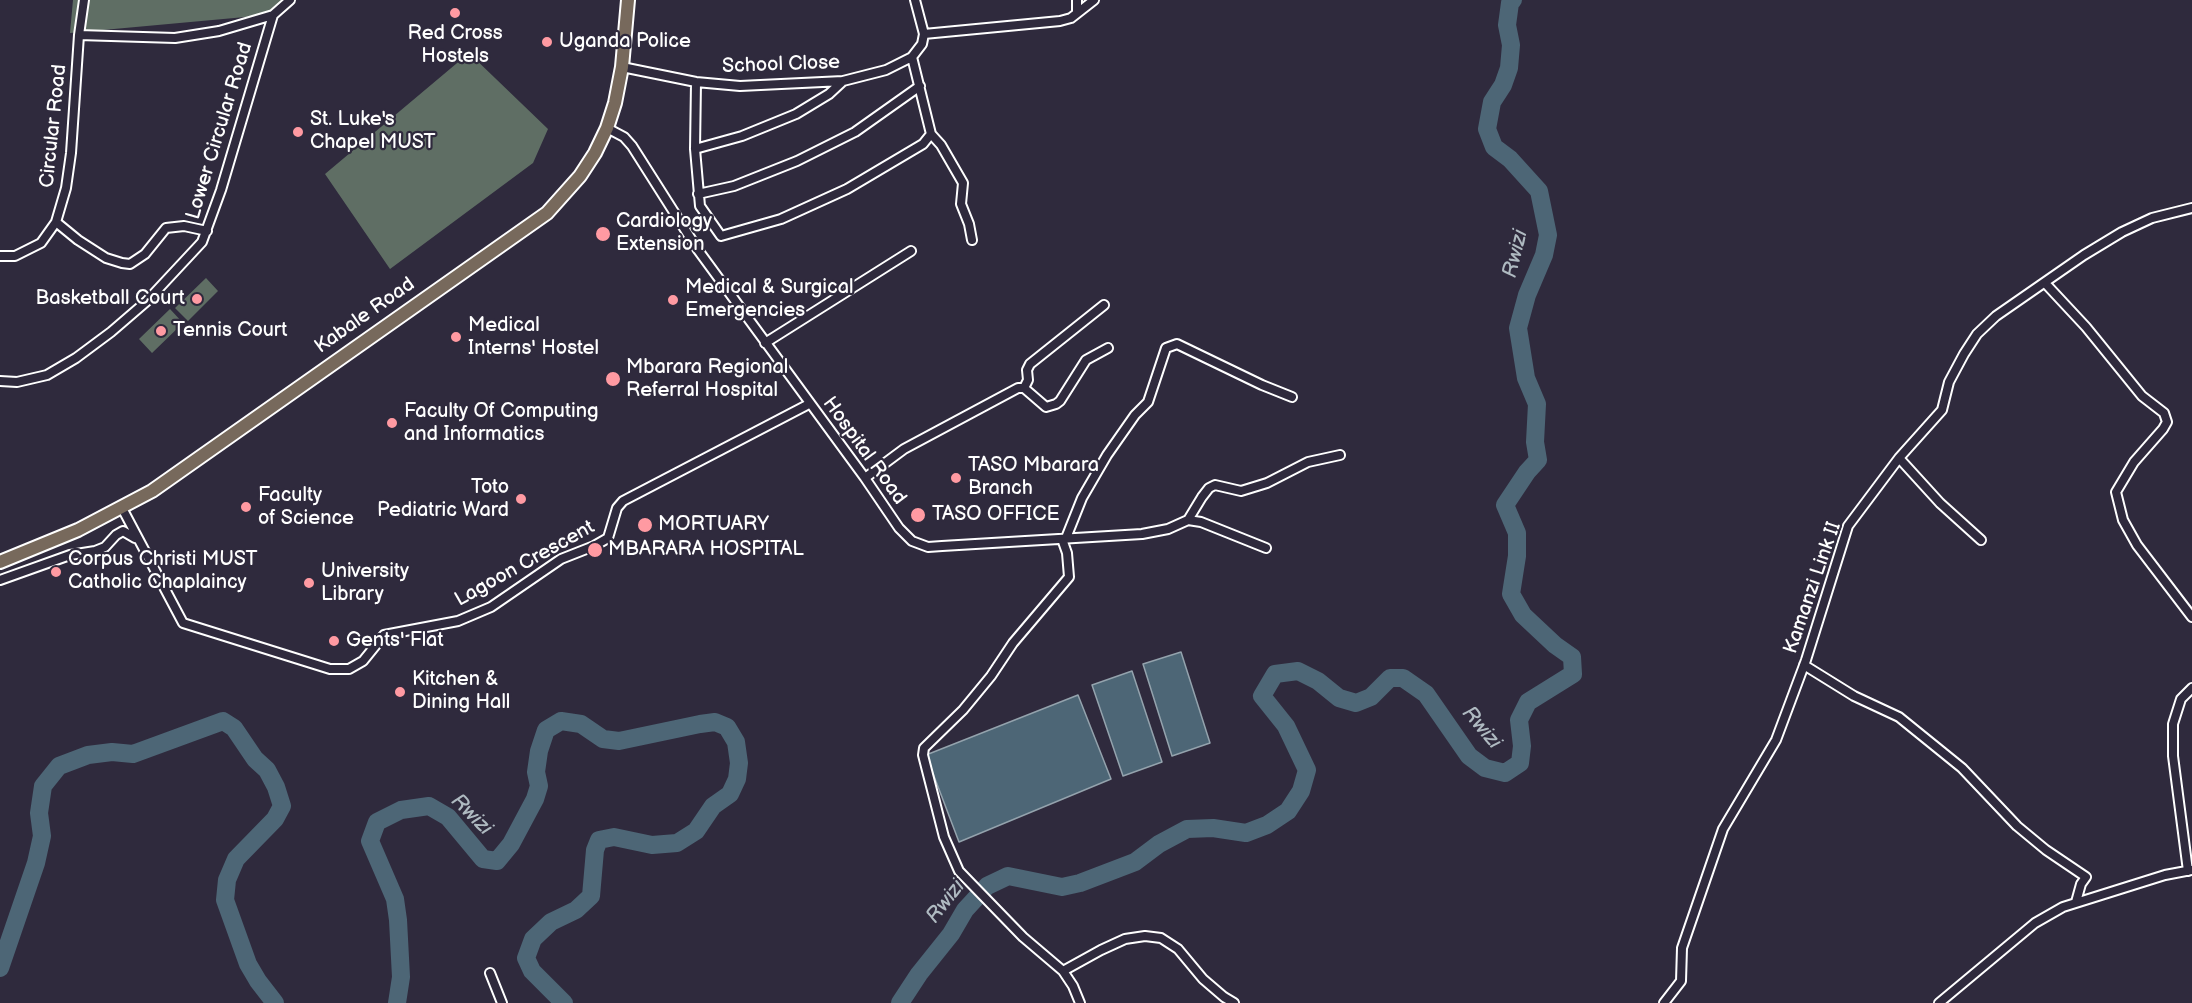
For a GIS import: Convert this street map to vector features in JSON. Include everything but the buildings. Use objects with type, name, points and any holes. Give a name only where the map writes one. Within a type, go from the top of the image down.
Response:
[{"type":"main road","name":"Kabale Road","points":[[0,562],[78,530],[152,491],[306,381],[531,226],[562,198],[580,176],[607,128],[622,67],[628,0]]},
{"type":"street","name":"Circular Road","points":[[0,256],[15,256],[41,243],[56,222],[66,188],[71,153],[79,35],[84,0]]},
{"type":"street","points":[[79,35],[174,38],[219,31],[273,15],[290,0]]},
{"type":"street","points":[[915,0],[924,34],[922,44],[912,57],[931,134],[941,145],[963,183],[961,204],[969,224],[972,240]]},
{"type":"street","points":[[1077,0],[1077,14]]},
{"type":"street","points":[[924,34],[1060,21],[1077,14],[1094,0]]},
{"type":"street","name":"Lower Circular Road","points":[[0,381],[17,382],[47,375],[85,352],[111,333],[147,301],[202,242],[273,15]]},
{"type":"street","name":"School Close","points":[[622,67],[696,82],[740,86],[843,81],[886,70],[912,57]]},
{"type":"street","points":[[695,149],[742,136],[796,114],[829,94],[843,81]]},
{"type":"street","points":[[696,82],[695,149],[698,194],[700,206],[706,217],[721,236],[782,219],[848,189],[923,144],[931,134]]},
{"type":"street","points":[[698,194],[734,186],[797,161],[855,132],[920,86]]},
{"type":"street","name":"Hospital Road","points":[[607,128],[624,137],[632,146],[698,250],[899,528],[912,541],[928,547],[1142,534],[1168,529],[1188,520]]},
{"type":"street","name":"Kamanzi Link II","points":[[1664,1003],[1681,981],[1682,948],[1716,855],[1723,829],[1776,740],[1804,665],[1848,526],[1899,458],[1942,410],[1949,382],[1977,334],[1996,316],[2084,255],[2122,232],[2152,218],[2192,208]]},
{"type":"street","points":[[56,222],[106,258],[122,264],[129,264],[145,254],[166,228],[184,226],[207,231]]},
{"type":"street","points":[[765,343],[911,251]]},
{"type":"street","points":[[2045,283],[2086,327],[2142,396],[2164,413],[2167,422],[2163,429],[2134,462],[2116,492],[2123,520],[2136,546],[2192,617]]},
{"type":"street","points":[[1024,388],[1028,380],[1027,366],[1104,305]]},
{"type":"street","points":[[1080,1003],[1063,971],[1023,937],[992,906],[954,861],[944,837],[926,771],[924,748],[963,710],[991,676],[1013,643],[1069,577],[1064,538],[1082,498],[1107,455],[1135,415],[1148,402],[1166,348],[1177,344],[1292,397]]},
{"type":"street","points":[[865,478],[904,449],[1018,388],[1024,388],[1046,407],[1056,404],[1086,360],[1108,348]]},
{"type":"street","name":"Lagoon Crescent","points":[[122,508],[136,539],[147,553],[183,623],[330,669],[349,669],[363,661],[384,635],[458,621],[490,607],[561,559],[608,538],[617,507],[623,501],[809,404]]},
{"type":"street","points":[[1266,548],[1201,522],[1188,520],[1202,497],[1209,488],[1215,485],[1241,491],[1267,483],[1308,462],[1340,455]]},
{"type":"street","points":[[1899,458],[1940,503],[1981,540]]},
{"type":"street","points":[[0,580],[64,556],[105,547],[123,531],[136,539]]},
{"type":"street","points":[[1804,665],[1854,696],[1899,717],[1962,768],[2017,826],[2046,850],[2086,877],[2081,884],[2076,902]]},
{"type":"street","points":[[1939,1003],[2035,923],[2063,907],[2165,875],[2190,871],[2173,756],[2173,724],[2181,699],[2192,688]]},
{"type":"street","points":[[1063,971],[1125,939],[1145,936],[1161,938],[1178,949],[1203,979],[1234,1003]]},
{"type":"street","points":[[490,973],[502,1003]]},
{"type":"green space","points":[[73,0],[296,0],[267,15],[70,33]]},
{"type":"green space","points":[[469,53],[548,129],[533,163],[390,269],[325,174]]},
{"type":"green space","name":"Basketball Court","points":[[206,278],[218,291],[188,321],[175,308]]},
{"type":"green space","name":"Tennis Court","points":[[170,309],[183,323],[152,353],[139,339]]},
{"type":"water","points":[[1181,652],[1210,743],[1172,756],[1143,664]]},
{"type":"water","points":[[1132,671],[1162,762],[1123,776],[1092,685]]},
{"type":"water","points":[[1078,695],[1111,779],[959,842],[926,755]]},
{"type":"waterway","name":"Rwizi","points":[[900,1003],[919,974],[951,934],[965,910],[987,886],[1008,876],[1062,887],[1080,883],[1135,862],[1159,844],[1187,829],[1213,828],[1246,833],[1267,825],[1288,811],[1301,791],[1307,770],[1286,726],[1262,696],[1275,674],[1298,671],[1318,681],[1339,698],[1356,703],[1371,697],[1390,678],[1403,678],[1426,694],[1469,756],[1485,768],[1505,773],[1520,763],[1522,746],[1519,720],[1528,702],[1573,674],[1572,657],[1555,645],[1523,615],[1511,594],[1517,556],[1517,533],[1505,505],[1538,460],[1535,442],[1537,404],[1526,378],[1518,328],[1527,295],[1544,255],[1548,235],[1539,191],[1510,159],[1494,147],[1487,129],[1492,102],[1503,85],[1509,68],[1511,45],[1507,25],[1510,3],[1513,0]]},
{"type":"waterway","name":"Rwizi","points":[[0,968],[36,863],[42,836],[39,813],[43,786],[59,766],[88,755],[112,752],[133,754],[223,721],[234,728],[255,759],[267,770],[282,806],[275,819],[236,859],[227,880],[225,900],[248,964],[275,1003]]},
{"type":"waterway","name":"Rwizi","points":[[397,1003],[401,977],[398,920],[395,899],[370,841],[377,822],[401,810],[429,806],[448,817],[483,859],[497,861],[511,844],[535,799],[539,786],[536,772],[539,751],[546,730],[561,721],[581,724],[603,739],[619,741],[715,722],[727,727],[736,742],[739,763],[737,779],[730,794],[713,806],[696,831],[677,843],[652,845],[614,837],[599,840],[595,850],[591,896],[576,910],[551,922],[533,939],[526,958],[532,971],[564,1003]]},
{"type":"place","name":"Red Cross Hostels","points":[[455,13]]},
{"type":"place","name":"Uganda Police","points":[[547,42]]},
{"type":"place","name":"St. Luke's Chapel MUST","points":[[298,132]]},
{"type":"place","name":"Cardiology Extension","points":[[603,234]]},
{"type":"place","name":"Basketball Court","points":[[197,299]]},
{"type":"place","name":"Medical & Surgical Emergencies","points":[[673,300]]},
{"type":"place","name":"Tennis Court","points":[[161,331]]},
{"type":"place","name":"Medical Interns' Hostel","points":[[456,337]]},
{"type":"place","name":"Mbarara Regional Referral Hospital","points":[[613,379]]},
{"type":"place","name":"Faculty Of Computing and Informatics","points":[[392,423]]},
{"type":"place","name":"TASO Mbarara Branch","points":[[956,478]]},
{"type":"place","name":"Toto Pediatric Ward","points":[[521,499]]},
{"type":"place","name":"Faculty of Science","points":[[246,507]]},
{"type":"place","name":"TASO OFFICE","points":[[918,515]]},
{"type":"place","name":"MORTUARY","points":[[645,525]]},
{"type":"place","name":"MBARARA HOSPITAL","points":[[595,550]]},
{"type":"place","name":"Corpus Christi MUST Catholic Chaplaincy","points":[[56,572]]},
{"type":"place","name":"University Library","points":[[309,583]]},
{"type":"place","name":"Gents' Flat","points":[[334,641]]},
{"type":"place","name":"Kitchen & Dining Hall","points":[[400,692]]}]
